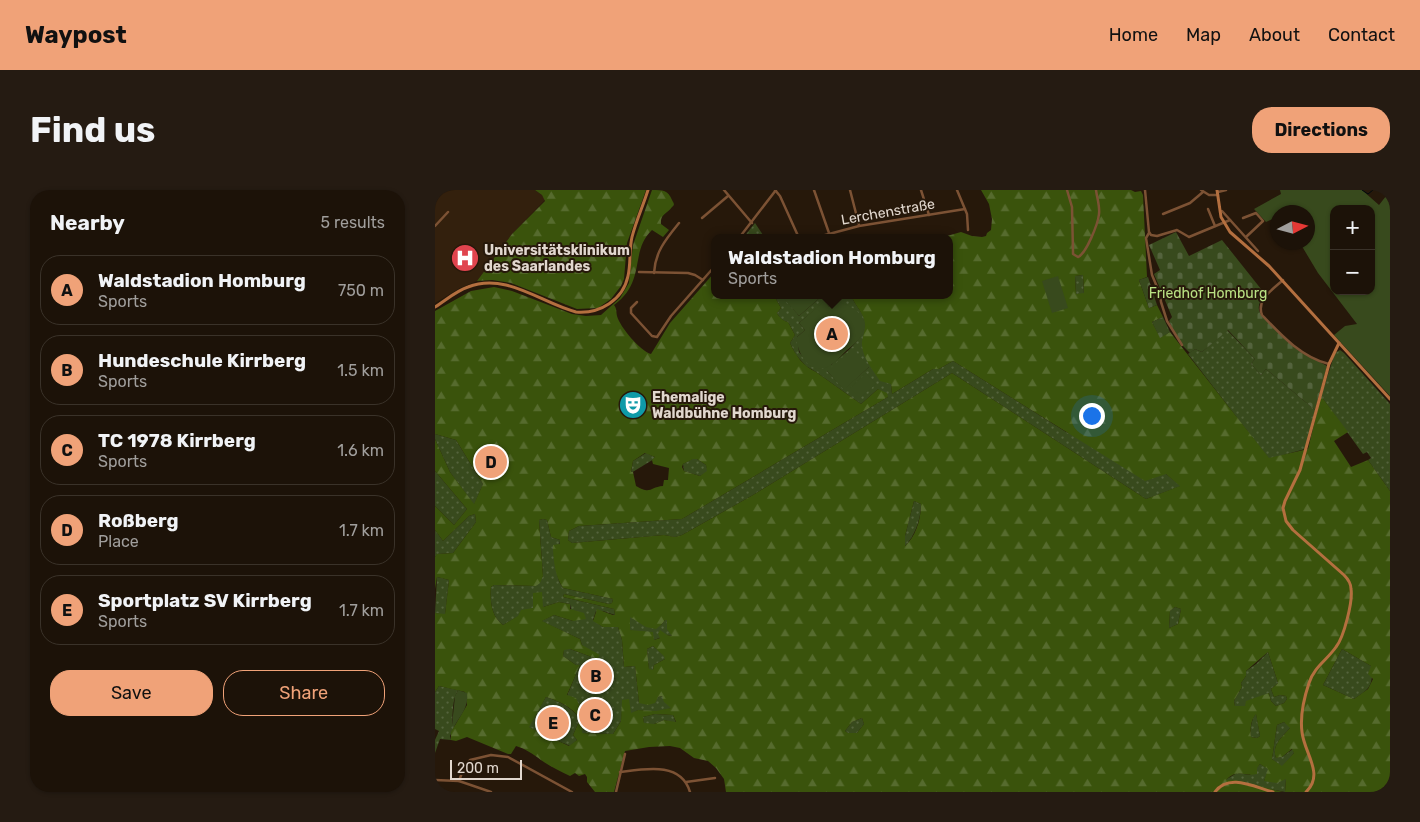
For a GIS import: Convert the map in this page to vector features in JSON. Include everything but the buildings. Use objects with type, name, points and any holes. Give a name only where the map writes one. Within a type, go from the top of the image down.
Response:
[{"type":"main road","points":[[435,307],[468,287],[491,283],[511,286],[577,312],[588,313],[599,310],[618,296],[627,281],[632,238],[648,190]]},
{"type":"main road","points":[[1218,192],[1220,214],[1223,223],[1230,232],[1251,246],[1390,399]]},
{"type":"main road","points":[[1306,792],[1313,783],[1315,775],[1305,746],[1302,730],[1309,681],[1315,670],[1340,641],[1351,594],[1351,585],[1347,578],[1297,535],[1289,526],[1283,511],[1285,501],[1300,470],[1329,364],[1339,343]]},
{"type":"main road","points":[[1215,792],[1224,783],[1233,782],[1273,792]]},
{"type":"street","points":[[724,190],[752,223]]},
{"type":"street","points":[[742,234],[775,190],[780,196],[797,234]]},
{"type":"street","points":[[815,190],[829,233]]},
{"type":"street","points":[[850,190],[859,226]]},
{"type":"street","points":[[921,190],[929,215]]},
{"type":"street","points":[[957,190],[969,222],[968,230]]},
{"type":"street","points":[[1067,190],[1072,207],[1073,254],[1078,257],[1084,252],[1099,218],[1096,190]]},
{"type":"street","points":[[1145,190],[1149,233],[1146,238],[1152,275],[1160,294],[1167,321],[1182,345]]},
{"type":"street","points":[[1163,214],[1190,203],[1202,191],[1209,195],[1226,190]]},
{"type":"street","points":[[703,218],[728,196]]},
{"type":"street","name":"Lerchenstraße","points":[[826,234],[859,226],[965,209]]},
{"type":"street","points":[[1208,210],[1215,226]]},
{"type":"street","points":[[1222,211],[1251,246],[1258,251]]},
{"type":"street","points":[[435,226],[448,212]]},
{"type":"street","points":[[1243,218],[1256,213],[1263,221],[1246,238]]},
{"type":"street","points":[[1149,233],[1157,236],[1177,230],[1189,237],[1230,220]]},
{"type":"street","points":[[653,273],[655,260],[660,248],[679,223]]},
{"type":"street","points":[[637,302],[631,308],[631,313],[652,336],[657,337],[671,316],[711,271]]},
{"type":"street","points":[[639,272],[688,273],[703,280]]},
{"type":"street","points":[[1283,280],[1261,303],[1262,314],[1296,348],[1314,359],[1329,364]]},
{"type":"street","points":[[616,792],[625,754]]},
{"type":"street","points":[[459,781],[467,762],[478,757],[491,755],[508,757],[572,792]]},
{"type":"street","points":[[620,772],[662,769],[674,772],[686,782],[690,792]]},
{"type":"street","points":[[686,782],[715,778]]},
{"type":"street","points":[[435,780],[459,781],[491,792]]},
{"type":"shaded area","name":"Universitätsklinikum des Saarlandes","points":[[435,190],[535,190],[545,200],[512,234],[477,281],[460,288],[435,303]]},
{"type":"green space","points":[[535,190],[646,190],[627,243],[624,279],[611,299],[598,308],[577,309],[511,283],[492,280],[477,281],[512,234],[545,201],[542,195]]},
{"type":"green space","points":[[652,190],[667,192],[674,205],[663,216],[661,224],[669,230],[663,237],[652,230],[645,239],[631,286],[614,305],[619,321],[636,344],[651,354],[670,323],[711,276],[711,299],[776,299],[781,308],[777,313],[781,319],[788,322],[795,335],[790,343],[797,356],[807,367],[861,404],[878,389],[887,393],[888,397],[682,519],[579,526],[569,531],[568,540],[572,543],[682,535],[753,495],[952,373],[1146,499],[1180,486],[1166,474],[1145,481],[953,361],[939,369],[933,369],[892,394],[891,384],[880,381],[865,358],[862,342],[865,322],[853,299],[953,299],[953,234],[961,232],[982,237],[986,236],[991,230],[992,219],[989,204],[981,190],[1141,191],[1143,195],[1147,277],[1139,280],[1149,308],[1157,305],[1163,317],[1152,322],[1160,337],[1170,332],[1269,458],[1308,449],[1321,396],[1348,432],[1334,441],[1351,467],[1368,460],[1390,491],[1390,792],[1285,792],[1286,779],[1277,783],[1264,781],[1268,769],[1260,764],[1257,768],[1257,774],[1234,774],[1226,780],[1236,780],[1283,792],[726,792],[724,779],[708,761],[694,758],[680,748],[670,746],[625,751],[614,792],[595,792],[587,782],[585,774],[579,776],[575,773],[570,776],[520,747],[516,746],[511,754],[508,754],[467,737],[456,741],[451,740],[451,732],[467,705],[465,692],[439,686],[435,692],[435,613],[445,614],[449,580],[437,577],[435,589],[435,557],[437,554],[453,553],[476,522],[475,514],[469,516],[443,541],[435,530],[435,506],[454,525],[467,509],[435,471],[435,439],[450,472],[474,504],[483,484],[456,440],[435,434],[435,311],[471,291],[494,287],[512,291],[572,314],[586,316],[601,315],[620,298],[629,283],[633,245]],"holes":[[[1083,275],[1084,293],[1076,294],[1075,276]],[[645,453],[655,457],[652,460],[653,464],[669,468],[668,480],[664,480],[663,486],[648,490],[636,486],[633,472],[631,472],[633,461]],[[697,459],[706,465],[707,471],[700,476],[684,471],[683,464]],[[914,501],[921,504],[920,515],[915,532],[905,546],[905,536]],[[543,519],[547,520],[551,537],[560,540],[560,544],[553,545],[553,549],[554,564],[563,588],[613,599],[612,603],[609,604],[564,594],[563,597],[614,609],[615,615],[597,609],[593,621],[603,627],[618,627],[622,640],[624,667],[635,666],[639,703],[648,705],[655,703],[658,697],[662,696],[664,702],[671,708],[656,711],[638,710],[631,713],[629,699],[622,700],[621,721],[613,734],[582,733],[583,719],[578,703],[576,698],[567,695],[580,665],[576,665],[563,656],[564,650],[570,649],[597,659],[600,655],[582,645],[580,639],[542,621],[554,615],[573,621],[586,619],[584,613],[570,609],[570,604],[559,602],[543,607],[542,592],[533,593],[533,608],[521,610],[518,616],[503,625],[496,617],[492,608],[491,587],[494,585],[536,586],[540,583],[543,576],[539,520]],[[1175,607],[1181,609],[1178,624],[1169,628],[1170,611]],[[630,617],[646,627],[656,629],[667,620],[667,629],[672,636],[660,630],[658,634],[660,638],[654,640],[653,632],[630,630]],[[653,646],[665,659],[654,665],[653,670],[649,669],[647,649]],[[1342,649],[1371,666],[1368,674],[1373,679],[1368,689],[1354,699],[1323,685]],[[1268,652],[1278,683],[1271,689],[1274,697],[1280,695],[1286,696],[1287,699],[1284,703],[1276,706],[1271,701],[1269,693],[1246,701],[1245,706],[1235,706],[1234,701],[1246,676],[1246,671]],[[546,697],[569,708],[580,719],[573,735],[577,740],[569,746],[529,727]],[[655,714],[673,715],[676,722],[664,720],[654,724],[644,723],[643,717]],[[1256,714],[1260,736],[1257,738],[1251,737],[1254,716]],[[862,718],[864,724],[857,733],[845,731],[852,722]],[[1284,722],[1290,728],[1276,745],[1276,758],[1282,757],[1292,749],[1294,753],[1282,766],[1272,759],[1277,725]]]},
{"type":"green space","points":[[1280,190],[1362,190],[1379,205],[1390,191],[1390,396],[1334,335],[1345,326],[1357,324],[1335,295],[1375,295],[1375,205],[1330,205],[1330,289],[1304,250],[1315,250],[1315,205],[1270,205],[1270,220],[1266,222],[1254,209],[1281,194]]},
{"type":"green space","points":[[755,223],[762,234],[746,234]]},
{"type":"green space","name":"Friedhof Homburg","points":[[1176,232],[1189,256],[1222,240],[1265,294],[1259,305],[1262,316],[1295,348],[1327,366],[1315,410],[1266,369],[1261,375],[1251,364],[1255,359],[1228,330],[1202,352],[1195,349],[1190,353],[1179,342],[1169,321],[1172,317],[1154,274],[1160,270],[1149,245]]},
{"type":"green space","points":[[1083,275],[1084,294],[1076,294],[1075,276]]},
{"type":"green space","points":[[1058,276],[1068,308],[1052,313],[1042,281]]},
{"type":"green space","points":[[1148,277],[1157,305],[1149,308],[1139,280]]},
{"type":"green space","points":[[776,299],[785,299],[799,316],[818,299],[853,299],[865,320],[863,348],[891,384],[892,394],[933,369],[939,369],[953,361],[1066,432],[1166,474],[1181,486],[1146,499],[952,373],[753,495],[682,535],[572,543],[568,540],[569,531],[579,526],[682,519],[888,397],[878,389],[861,404],[806,366],[796,355],[790,343],[795,335],[788,322],[781,319],[777,313],[781,308]],"holes":[[[824,302],[829,307],[861,317],[862,332],[855,344],[831,365],[807,362],[799,352],[797,337],[805,330],[799,323]],[[869,367],[844,389],[827,371]]]},
{"type":"green space","points":[[784,299],[818,299],[799,316]]},
{"type":"green space","points":[[824,301],[829,307],[835,301],[853,308],[862,316],[864,327],[861,337],[836,361],[828,367],[819,369],[808,364],[801,355],[796,338],[805,330],[799,323]]},
{"type":"green space","points":[[1163,317],[1170,332],[1160,338],[1152,322]]},
{"type":"green space","points":[[1227,330],[1255,359],[1251,364],[1261,375],[1266,369],[1315,410],[1305,449],[1269,459],[1188,354],[1195,349],[1202,352]]},
{"type":"green space","points":[[853,348],[869,367],[844,390],[827,371]]},
{"type":"green space","points":[[1340,350],[1390,404],[1390,491],[1368,460],[1371,458],[1367,452],[1363,454],[1321,396],[1335,353]]},
{"type":"green space","points":[[866,373],[876,384],[860,398],[850,388]]},
{"type":"green space","points":[[435,434],[456,440],[483,484],[474,505],[450,472],[435,439]]},
{"type":"green space","points":[[646,453],[655,457],[654,459],[631,473],[633,461]]},
{"type":"green space","points":[[692,459],[697,459],[706,465],[708,472],[700,476],[684,471],[683,464]]},
{"type":"green space","points":[[435,471],[467,509],[454,525],[435,506]]},
{"type":"green space","points":[[914,501],[921,504],[920,516],[914,533],[904,547],[905,536]]},
{"type":"green space","points":[[475,514],[476,522],[453,553],[438,554],[435,557],[435,530],[443,541],[469,516]]},
{"type":"green space","points":[[539,520],[547,520],[551,537],[560,540],[557,571],[563,588],[613,599],[612,603],[609,604],[564,594],[563,597],[614,609],[615,615],[596,611],[593,620],[603,627],[618,627],[622,640],[624,667],[635,666],[639,703],[662,696],[672,708],[656,712],[638,710],[631,714],[623,700],[621,721],[613,734],[581,733],[583,720],[567,696],[576,674],[613,687],[616,679],[576,665],[563,656],[564,649],[570,649],[597,659],[582,645],[580,639],[541,621],[554,615],[573,621],[570,604],[559,602],[543,607],[533,593],[533,608],[503,625],[496,617],[491,603],[491,587],[494,585],[536,586],[543,576]]},
{"type":"green space","points":[[437,577],[449,580],[445,615],[435,613]]},
{"type":"green space","points":[[1175,607],[1181,609],[1178,624],[1169,628],[1170,611]]},
{"type":"green space","points":[[630,616],[659,626],[667,620],[672,636],[667,635],[654,640],[630,630]]},
{"type":"green space","points":[[653,646],[665,656],[665,659],[654,665],[653,670],[649,670],[647,649]]},
{"type":"green space","points":[[1342,649],[1371,666],[1371,683],[1367,689],[1354,699],[1323,685]]},
{"type":"green space","points":[[1268,652],[1278,683],[1271,689],[1274,697],[1280,695],[1286,696],[1287,699],[1284,703],[1276,706],[1271,701],[1269,693],[1245,706],[1235,706],[1234,701],[1242,687],[1241,683],[1246,676],[1246,671]]},
{"type":"green space","points":[[580,665],[616,679],[614,688],[576,674]]},
{"type":"green space","points":[[439,686],[458,690],[454,702],[452,725],[455,725],[450,736],[451,740],[440,739],[435,753],[435,740],[439,731],[435,729],[435,692]]},
{"type":"green space","points":[[458,690],[467,693],[467,702],[455,725],[452,725],[455,696]]},
{"type":"green space","points":[[546,697],[565,705],[580,719],[573,735],[577,740],[570,746],[528,727]]},
{"type":"green space","points":[[590,700],[603,702],[600,730],[587,729]]},
{"type":"green space","points":[[543,704],[576,721],[563,743],[531,726]]},
{"type":"green space","points":[[1256,713],[1260,736],[1257,738],[1251,737],[1252,722]]},
{"type":"green space","points":[[655,714],[673,715],[676,723],[664,720],[654,724],[644,724],[643,717]]},
{"type":"green space","points":[[862,718],[864,724],[857,733],[845,731],[852,722]]},
{"type":"green space","points":[[1284,722],[1291,727],[1276,745],[1276,758],[1282,757],[1293,749],[1294,753],[1282,767],[1272,759],[1277,725]]},
{"type":"green space","points":[[1260,764],[1269,769],[1264,781],[1286,779],[1285,792],[1225,780],[1237,773],[1250,775]]},
{"type":"waterway","points":[[1362,190],[1368,194],[1373,190]]},
{"type":"place","name":"Universitätsklinikum des Saarlandes","points":[[465,258]]},
{"type":"place","name":"Waldstadion Homburg","points":[[832,334]]},
{"type":"place","name":"Ehemalige Waldbühne Homburg","points":[[633,405]]},
{"type":"place","name":"Roßberg","points":[[491,462]]},
{"type":"place","name":"Hundeschule Kirrberg","points":[[596,676]]},
{"type":"place","name":"TC 1978 Kirrberg","points":[[595,715]]},
{"type":"place","name":"Sportplatz SV Kirrberg","points":[[553,723]]}]
